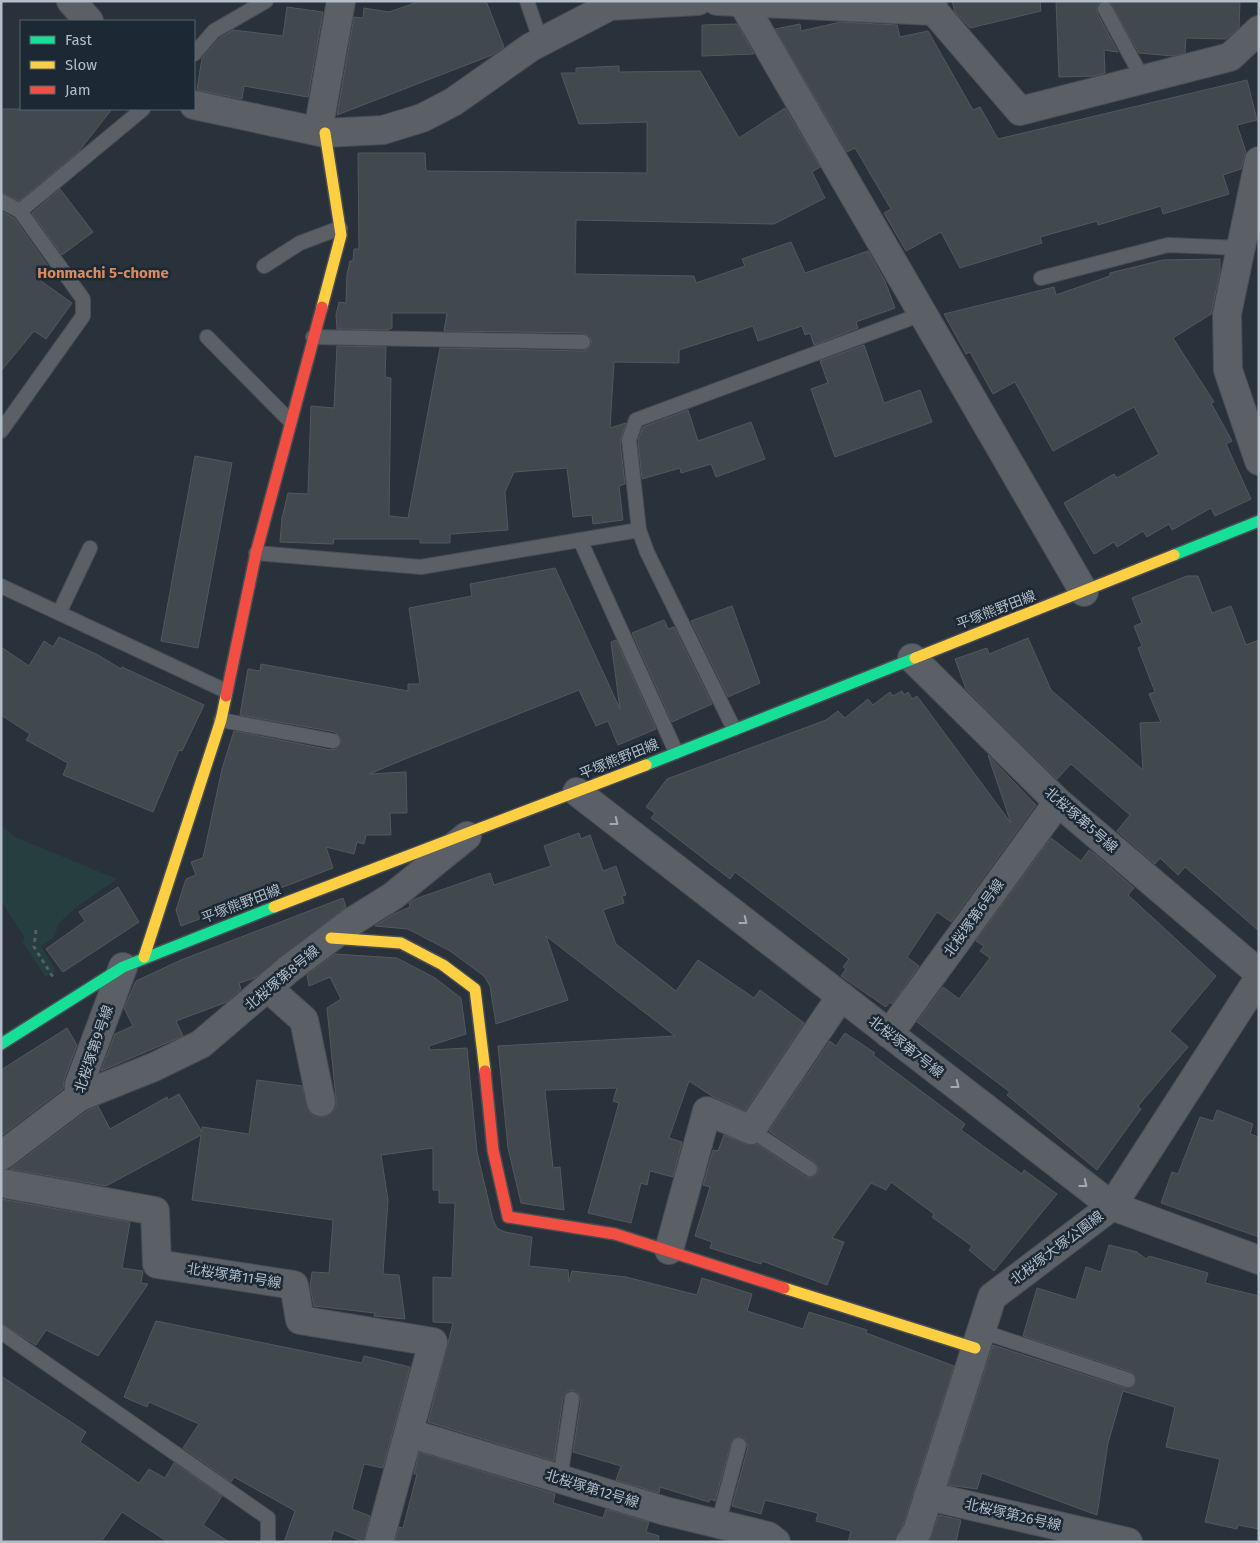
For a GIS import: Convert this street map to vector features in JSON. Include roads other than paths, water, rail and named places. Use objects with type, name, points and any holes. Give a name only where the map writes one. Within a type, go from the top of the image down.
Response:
[{"type":"street","points":[[71,1],[88,20]]},
{"type":"street","points":[[134,962],[221,720],[256,553],[341,235],[322,132],[341,1]]},
{"type":"street","points":[[195,105],[322,132],[383,130],[422,118],[452,102],[541,42],[610,6],[698,1]]},
{"type":"street","points":[[729,2],[933,6],[1020,111],[1230,57],[1259,30]]},
{"type":"street","points":[[729,2],[922,314],[1084,592]]},
{"type":"street","points":[[1259,161],[1227,314],[1228,370],[1259,461]]},
{"type":"street","name":"平塚熊野田線","points":[[1,1044],[134,962],[470,834],[1259,521]]},
{"type":"street","name":"北桜塚第5号線","points":[[912,658],[1058,802],[1259,973]]},
{"type":"street","name":"北桜塚第7号線","points":[[577,792],[1112,1206],[1259,1260]]},
{"type":"street","name":"北桜塚第6号線","points":[[890,1034],[1058,802]]},
{"type":"street","name":"北桜塚第8号線","points":[[78,1097],[154,1067],[201,1044],[331,938],[353,921],[393,896],[470,834]]},
{"type":"street","points":[[331,938],[401,943],[443,965],[475,989],[479,1008],[493,1150],[508,1217],[615,1234],[978,1340]]},
{"type":"street","name":"北桜塚第9号線","points":[[1,1156],[78,1097],[80,1085],[134,962]]},
{"type":"street","name":"北桜塚大塚公園線","points":[[910,1542],[916,1532],[992,1297],[1112,1206],[1259,978]]},
{"type":"street","points":[[268,988],[304,1020],[321,1102]]},
{"type":"street","points":[[669,1250],[707,1111],[751,1130],[841,996]]},
{"type":"street","name":"北桜塚第11号線","points":[[1,1183],[155,1211],[157,1264],[294,1285],[300,1320],[433,1342],[379,1542]]},
{"type":"street","name":"北桜塚第12号線","points":[[409,1433],[665,1511],[768,1536],[776,1542]]},
{"type":"street","name":"北桜塚第26号線","points":[[928,1496],[1128,1542]]},
{"type":"lane","points":[[195,53],[214,31],[266,1]]},
{"type":"lane","points":[[527,1],[541,42]]},
{"type":"lane","points":[[1106,9],[1143,79]]},
{"type":"lane","points":[[20,211],[142,110]]},
{"type":"lane","points":[[1,201],[20,211],[84,299],[83,316],[1,431]]},
{"type":"lane","points":[[264,266],[300,243],[340,228]]},
{"type":"lane","points":[[1041,278],[1168,245],[1241,248]]},
{"type":"lane","points":[[734,729],[647,552],[639,530],[629,440],[636,420],[922,314]]},
{"type":"lane","points":[[207,337],[290,421]]},
{"type":"lane","points":[[313,337],[583,342]]},
{"type":"lane","points":[[256,553],[420,567],[639,530]]},
{"type":"lane","points":[[580,540],[676,752]]},
{"type":"lane","points":[[60,611],[90,548]]},
{"type":"lane","points":[[1,586],[60,611],[226,691]]},
{"type":"lane","points":[[221,720],[334,741]]},
{"type":"lane","points":[[751,1130],[810,1169]]},
{"type":"lane","points":[[1,1332],[268,1518],[268,1542]]},
{"type":"lane","points":[[978,1340],[1128,1380]]},
{"type":"lane","points":[[560,1479],[572,1399]]},
{"type":"lane","points":[[718,1524],[739,1445]]},
{"type":"district","name":"Honmachi 5-chome","points":[[103,273]]}]
